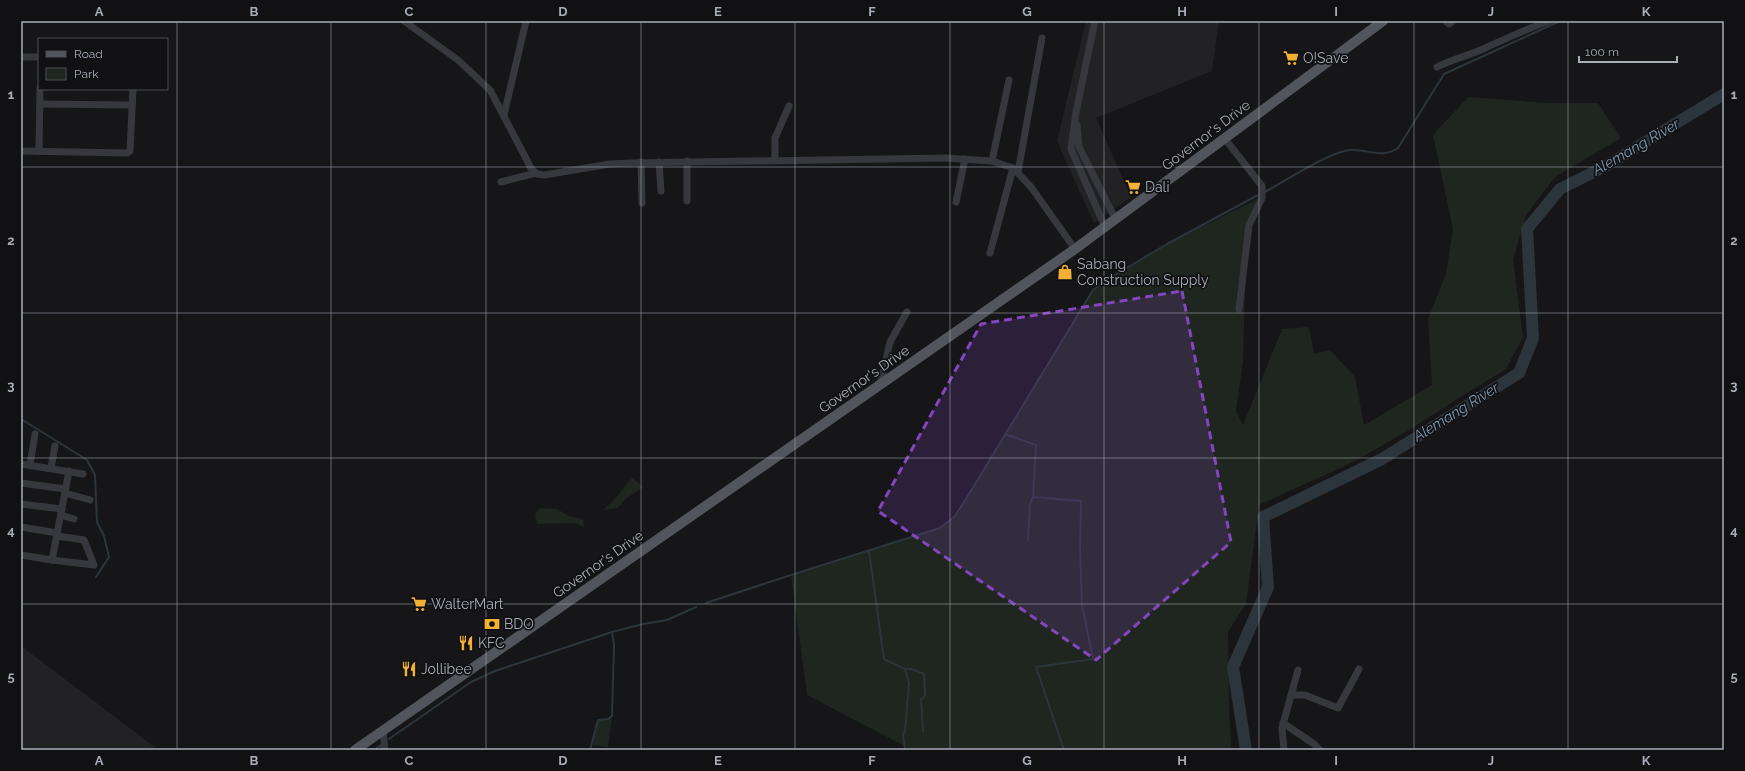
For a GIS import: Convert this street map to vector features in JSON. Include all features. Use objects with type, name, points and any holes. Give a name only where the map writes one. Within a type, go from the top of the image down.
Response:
[{"type":"main road","name":"Governor's Drive","points":[[355,750],[1116,220],[1383,21]]},
{"type":"street","points":[[404,21],[458,60],[490,90],[531,168],[536,173]]},
{"type":"street","points":[[504,115],[526,21]]},
{"type":"street","points":[[1095,21],[1076,112],[1071,149],[1105,227]]},
{"type":"street","points":[[1446,21],[1449,24],[1453,21]]},
{"type":"street","points":[[1437,67],[1451,60],[1481,50],[1525,29],[1549,21]]},
{"type":"street","points":[[990,254],[1028,126],[1042,38]]},
{"type":"street","points":[[21,57],[38,57]]},
{"type":"street","points":[[992,161],[1009,80]]},
{"type":"street","points":[[39,151],[40,90]]},
{"type":"street","points":[[21,151],[127,153],[130,151],[133,90]]},
{"type":"street","points":[[40,104],[132,105]]},
{"type":"street","points":[[775,160],[775,138],[789,106]]},
{"type":"street","points":[[1076,112],[1079,147],[1116,220]]},
{"type":"street","points":[[1224,139],[1262,186],[1262,198],[1249,225],[1239,308]]},
{"type":"street","points":[[501,182],[536,173],[544,175],[610,164],[641,162],[945,158],[992,161],[1015,170],[1031,186],[1075,249]]},
{"type":"street","points":[[956,202],[965,159]]},
{"type":"street","points":[[687,161],[687,201]]},
{"type":"street","points":[[641,162],[642,203]]},
{"type":"street","points":[[659,162],[661,191]]},
{"type":"street","points":[[1090,194],[1100,188]]},
{"type":"street","points":[[880,385],[890,342],[907,312]]},
{"type":"street","points":[[30,466],[35,434]]},
{"type":"street","points":[[50,468],[55,446]]},
{"type":"street","points":[[21,464],[83,474]]},
{"type":"street","points":[[52,560],[69,471]]},
{"type":"street","points":[[21,483],[65,491],[90,500]]},
{"type":"street","points":[[21,504],[61,512],[74,519]]},
{"type":"street","points":[[21,527],[84,540],[94,565],[21,555]]},
{"type":"street","points":[[1291,695],[1305,696],[1338,708],[1360,669]]},
{"type":"street","points":[[1284,750],[1282,738],[1283,723],[1298,670]]},
{"type":"street","points":[[1283,723],[1314,744],[1320,750]]},
{"type":"street","points":[[383,731],[385,750]]},
{"type":"highlighted area","points":[[1182,291],[1231,542],[1096,660],[878,511],[981,324]]},
{"type":"shaded area","points":[[1086,21],[1219,21],[1212,71],[1096,118],[1131,197],[1094,223],[1057,141]]},
{"type":"shaded area","points":[[21,646],[139,735],[158,750],[21,750]]},
{"type":"green space","points":[[1468,97],[1548,103],[1598,103],[1621,138],[1555,177],[1526,215],[1513,260],[1523,337],[1506,369],[1406,432],[1351,463],[1259,505],[1246,604],[1228,632],[1231,750],[912,750],[807,695],[791,575],[940,528],[954,517],[1093,290],[1110,278],[1167,244],[1262,197],[1249,225],[1246,250],[1243,361],[1236,411],[1243,425],[1282,329],[1309,327],[1314,354],[1330,350],[1355,377],[1364,425],[1432,385],[1428,319],[1446,274],[1453,229],[1433,135]]},
{"type":"green space","points":[[632,478],[644,487],[625,499],[618,508],[603,510],[612,502]]},
{"type":"green space","points":[[540,508],[557,509],[569,516],[583,519],[584,527],[575,523],[537,524],[535,514]]},
{"type":"green space","points":[[612,716],[608,747],[591,745],[598,720],[608,719]]},
{"type":"waterway","points":[[1265,192],[1295,174],[1343,151],[1357,150],[1386,153],[1398,148],[1444,74],[1560,21]]},
{"type":"waterway","name":"Alemang River","points":[[1246,750],[1233,667],[1268,587],[1263,517],[1382,459],[1519,373],[1533,338],[1527,229],[1560,189],[1606,166],[1724,94]]},
{"type":"waterway","points":[[706,603],[940,528],[954,517],[966,499],[1093,290],[1110,278],[1167,244],[1260,194]]},
{"type":"waterway","points":[[21,419],[87,460],[95,475],[97,522],[104,536],[109,557],[96,577]]},
{"type":"waterway","points":[[1005,434],[1036,445],[1033,497],[1030,504],[1028,540]]},
{"type":"waterway","points":[[1033,497],[1081,501],[1080,549],[1082,605],[1093,659],[1036,667],[1064,750]]},
{"type":"waterway","points":[[869,551],[884,659],[905,669],[909,683],[905,731],[903,734],[905,750]]},
{"type":"waterway","points":[[389,739],[471,682],[495,671],[612,632],[643,624],[667,620],[696,607]]},
{"type":"waterway","points":[[590,750],[598,720],[608,719],[612,716],[614,645],[612,632]]},
{"type":"waterway","points":[[905,669],[912,669],[924,674],[925,695],[921,699],[923,731]]},
{"type":"waterway","points":[[381,745],[381,750]]},
{"type":"waterway","points":[[374,750],[381,745]]},
{"type":"place","name":"O!Save","points":[[1291,58]]},
{"type":"place","name":"Dali","points":[[1133,187]]},
{"type":"place","name":"Sabang Construction Supply","points":[[1065,272]]},
{"type":"place","name":"WalterMart","points":[[419,604]]},
{"type":"place","name":"BDO","points":[[492,624]]},
{"type":"place","name":"KFC","points":[[466,643]]},
{"type":"place","name":"Jollibee","points":[[409,669]]}]
